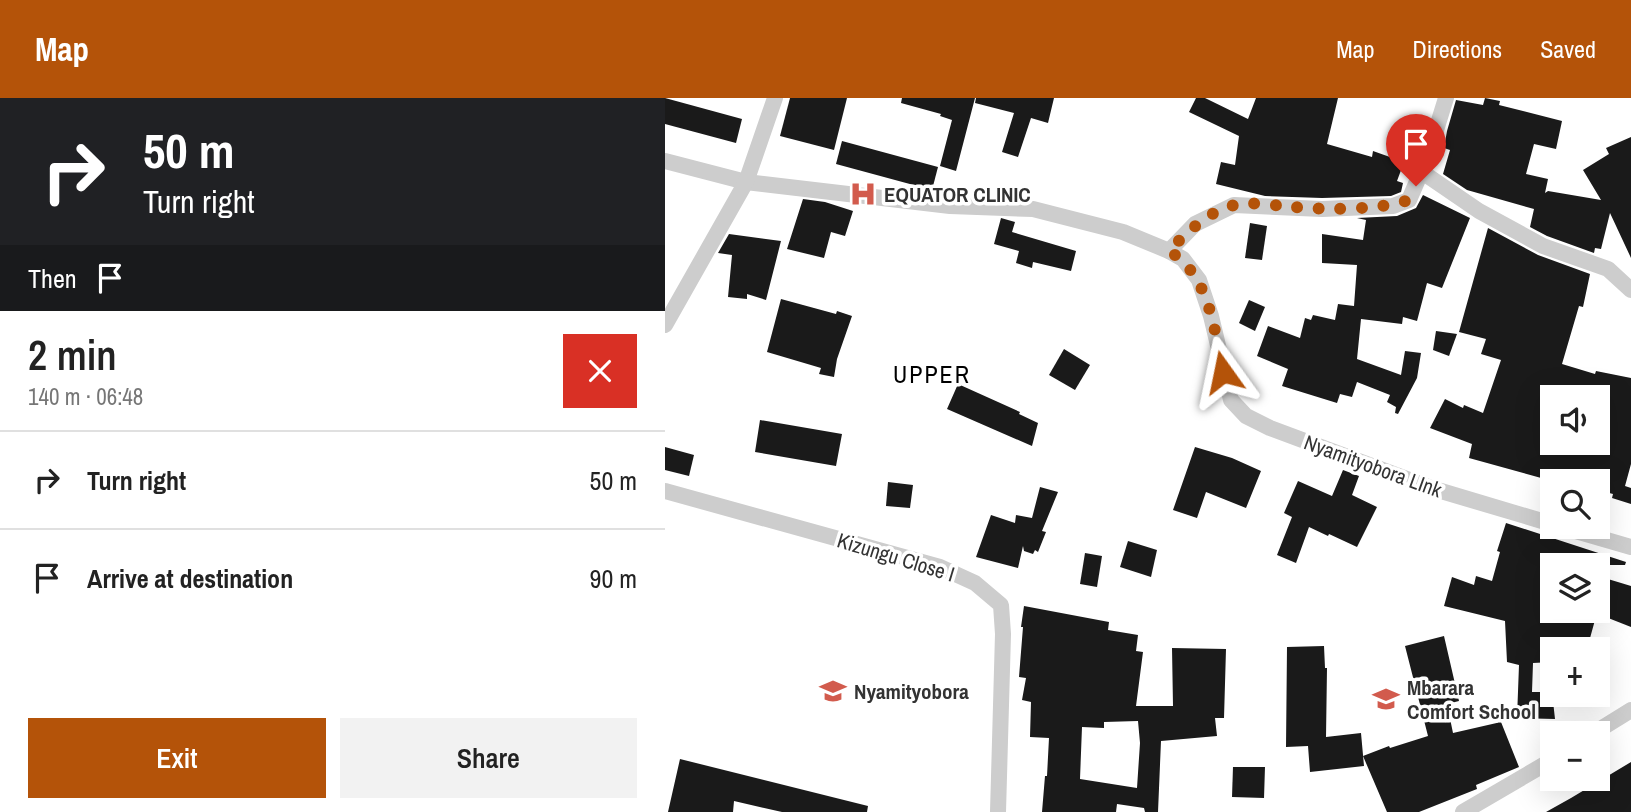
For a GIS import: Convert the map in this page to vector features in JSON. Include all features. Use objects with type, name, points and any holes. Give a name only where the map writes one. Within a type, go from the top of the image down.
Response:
[{"type":"street","points":[[665,325],[746,181],[775,98]]},
{"type":"street","points":[[665,161],[746,181],[950,206],[1033,209],[1123,232],[1169,251],[1195,224],[1234,205],[1322,209],[1393,206],[1409,200],[1422,172],[1446,98]]},
{"type":"street","points":[[1422,172],[1479,211],[1543,246],[1608,269],[1631,290]]},
{"type":"street","name":"Nyamityobora LInk","points":[[1169,251],[1182,259],[1199,280],[1211,316],[1231,400],[1246,416],[1270,428],[1431,488],[1540,520]]},
{"type":"street","name":"Kizungu Close I","points":[[665,491],[940,567],[975,583],[1001,605],[1003,634],[998,812]]},
{"type":"street","points":[[1603,539],[1631,547]]},
{"type":"street","points":[[1610,723],[1631,710]]},
{"type":"street","points":[[1464,812],[1540,767]]},
{"type":"building","points":[[665,98],[742,119],[736,143],[665,124]]},
{"type":"building","points":[[790,98],[847,98],[834,150],[780,136]]},
{"type":"building","points":[[902,98],[975,98],[956,171],[940,166],[952,120],[940,116],[941,114],[901,103]]},
{"type":"building","points":[[976,98],[1054,98],[1048,123],[1031,118],[1018,157],[1002,152],[1014,113],[975,103]]},
{"type":"building","points":[[1196,98],[1205,98],[1248,119],[1256,98],[1338,98],[1327,144],[1372,157],[1373,151],[1404,162],[1397,181],[1403,183],[1401,192],[1391,196],[1265,196],[1216,184],[1221,162],[1235,165],[1239,136],[1189,112]]},
{"type":"building","points":[[1485,98],[1500,101],[1499,105],[1562,121],[1556,149],[1534,144],[1526,174],[1548,179],[1545,193],[1548,191],[1601,200],[1583,170],[1609,154],[1606,148],[1631,137],[1631,258],[1610,213],[1601,249],[1595,248],[1594,253],[1530,227],[1534,209],[1467,190],[1443,174],[1450,150],[1444,148],[1456,100],[1483,105]]},
{"type":"building","points":[[842,141],[938,167],[932,190],[836,164]]},
{"type":"building","points":[[1423,195],[1470,218],[1442,288],[1427,283],[1417,321],[1403,317],[1402,324],[1361,319],[1357,359],[1401,375],[1405,351],[1421,353],[1417,378],[1398,414],[1395,413],[1396,407],[1387,402],[1390,395],[1357,382],[1352,397],[1340,394],[1337,403],[1282,386],[1288,369],[1257,356],[1268,326],[1300,338],[1305,318],[1311,320],[1313,315],[1335,320],[1338,304],[1354,306],[1357,265],[1322,263],[1322,234],[1363,240],[1366,220],[1357,218],[1397,216],[1416,208]]},
{"type":"building","points":[[803,199],[825,202],[853,211],[845,236],[831,232],[824,258],[787,249]]},
{"type":"building","points":[[1001,218],[1015,222],[1012,232],[1076,251],[1071,271],[1033,262],[1032,268],[1016,263],[1019,251],[994,244]]},
{"type":"building","points":[[1250,223],[1267,226],[1262,260],[1245,258]]},
{"type":"building","points":[[1488,228],[1538,255],[1590,274],[1583,307],[1579,306],[1562,364],[1595,374],[1596,371],[1631,378],[1631,464],[1625,486],[1631,488],[1631,504],[1612,498],[1610,469],[1540,469],[1540,478],[1469,458],[1472,444],[1430,428],[1445,399],[1463,408],[1464,405],[1483,413],[1501,360],[1481,354],[1486,339],[1459,332]]},
{"type":"building","points":[[729,234],[781,241],[766,300],[747,294],[747,299],[728,297],[732,255],[718,253]]},
{"type":"building","points":[[781,299],[852,316],[837,359],[834,377],[819,374],[821,368],[767,352]]},
{"type":"building","points":[[1249,300],[1265,307],[1255,331],[1239,323]]},
{"type":"building","points":[[1436,331],[1457,334],[1449,356],[1433,350]]},
{"type":"building","points":[[1064,349],[1090,365],[1075,390],[1049,375]]},
{"type":"building","points":[[958,384],[1038,423],[1032,446],[947,409]]},
{"type":"building","points":[[760,420],[842,434],[836,466],[755,452]]},
{"type":"building","points":[[665,447],[694,455],[689,476],[665,470]]},
{"type":"building","points":[[1195,447],[1232,458],[1261,471],[1246,508],[1206,492],[1197,518],[1173,510]]},
{"type":"building","points":[[1343,470],[1359,476],[1352,495],[1377,507],[1357,547],[1309,527],[1296,563],[1277,555],[1292,517],[1284,513],[1298,481],[1332,496]]},
{"type":"building","points":[[888,482],[913,485],[910,508],[886,506]]},
{"type":"building","points":[[1040,487],[1058,492],[1042,531],[1046,532],[1038,552],[1035,550],[1033,554],[1024,551],[1023,546],[1018,568],[976,557],[991,515],[1015,523],[1016,515],[1032,518]]},
{"type":"building","points":[[1506,523],[1540,534],[1540,539],[1555,539],[1598,553],[1540,553],[1540,623],[1594,623],[1590,637],[1540,637],[1540,663],[1533,663],[1532,692],[1540,692],[1540,707],[1554,707],[1555,719],[1517,718],[1519,665],[1507,662],[1505,621],[1444,606],[1452,577],[1474,585],[1476,576],[1492,581],[1500,552],[1497,551]]},
{"type":"building","points":[[1128,541],[1157,550],[1151,577],[1120,567]]},
{"type":"building","points":[[1085,553],[1102,556],[1097,587],[1080,584]]},
{"type":"building","points":[[1610,557],[1626,562],[1625,565],[1610,565]]},
{"type":"building","points":[[1610,580],[1631,586],[1631,627],[1610,619]]},
{"type":"building","points":[[1024,606],[1109,622],[1108,630],[1138,635],[1136,651],[1143,652],[1136,706],[1173,706],[1172,648],[1226,649],[1224,718],[1215,718],[1217,736],[1161,741],[1158,812],[1145,812],[1144,808],[1117,804],[1116,812],[1042,812],[1049,738],[1030,737],[1031,702],[1022,700],[1026,678],[1019,677]],"holes":[[[1138,721],[1140,743],[1137,788],[1080,779],[1082,727],[1104,728],[1104,722]]]},
{"type":"building","points":[[1444,636],[1459,701],[1447,704],[1453,733],[1501,722],[1519,767],[1476,785],[1477,789],[1419,812],[1387,812],[1363,756],[1428,736],[1405,646]]},
{"type":"building","points":[[1324,646],[1327,668],[1326,737],[1361,733],[1364,766],[1310,772],[1308,746],[1286,747],[1287,647]]},
{"type":"building","points":[[680,759],[868,806],[867,812],[782,812],[734,801],[733,812],[668,812]]},
{"type":"building","points":[[1631,762],[1631,812],[1546,812],[1583,791],[1610,791],[1610,775]]},
{"type":"building","points":[[1233,767],[1265,767],[1264,798],[1232,797]]},
{"type":"place","name":"EQUATOR CLINIC","points":[[863,194]]},
{"type":"place","name":"Nyamityobora","points":[[833,691]]},
{"type":"place","name":"Mbarara Comfort School","points":[[1386,699]]},
{"type":"district","name":"UPPER","points":[[932,374]]},
{"type":"route","points":[[1223,372],[1211,316],[1199,280],[1182,259],[1169,251],[1195,224],[1234,205],[1322,209],[1393,206],[1409,200],[1416,186]]}]
